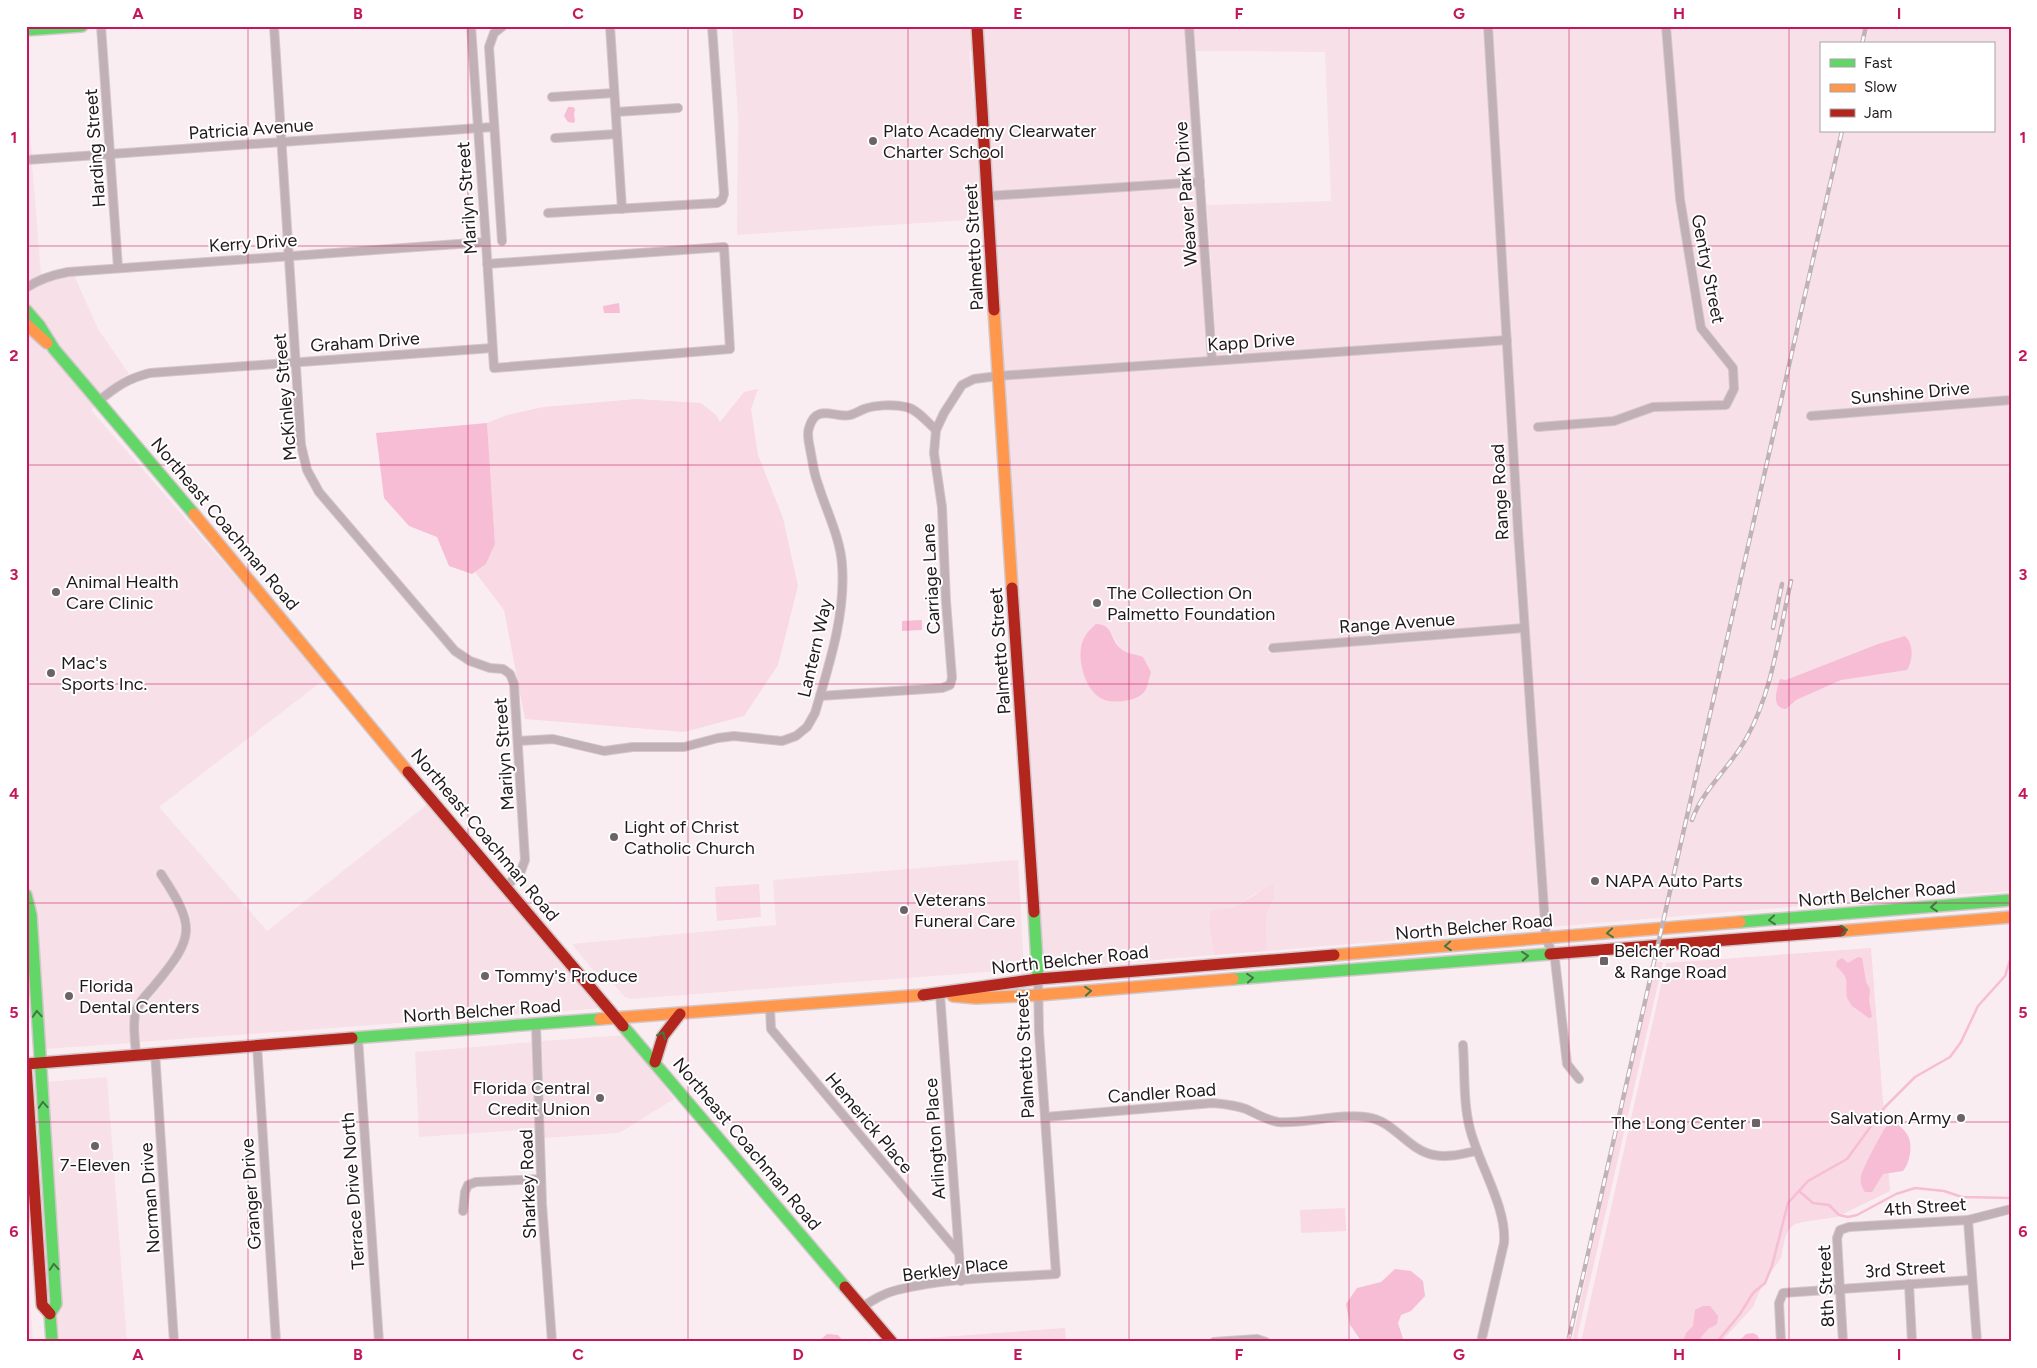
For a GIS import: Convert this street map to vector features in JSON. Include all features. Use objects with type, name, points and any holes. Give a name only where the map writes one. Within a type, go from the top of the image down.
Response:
[{"type":"main road","points":[[26,30],[82,26]]},
{"type":"main road","name":"Palmetto Street","points":[[977,26],[1038,979]]},
{"type":"main road","name":"Northeast Coachman Road","points":[[26,310],[39,325],[54,349]]},
{"type":"main road","name":"Northeast Coachman Road","points":[[26,324],[54,349],[99,401],[264,596],[380,739],[892,1342]]},
{"type":"main road","points":[[26,895],[31,915],[56,1304],[50,1314],[52,1342]]},
{"type":"main road","name":"North Belcher Road","points":[[26,1065],[40,1062],[156,1052],[940,994],[1038,979],[2011,900]]},
{"type":"main road","name":"North Belcher Road","points":[[940,994],[976,998],[1039,994],[2011,917]]},
{"type":"main road","points":[[656,1062],[658,1042],[666,1028],[680,1014]]},
{"type":"main road","points":[[26,1065],[42,1305],[50,1314]]},
{"type":"street","name":"Harding Street","points":[[102,26],[118,268]]},
{"type":"street","name":"McKinley Street","points":[[274,26],[301,445],[307,470],[319,492],[455,652],[470,661],[490,668],[503,669],[510,674]]},
{"type":"street","name":"Marilyn Street","points":[[471,26],[492,348],[494,368],[730,349],[724,247],[487,264]]},
{"type":"street","points":[[502,241],[488,47],[494,33],[503,26]]},
{"type":"street","points":[[610,26],[622,209]]},
{"type":"street","points":[[548,213],[716,203],[722,200],[724,194],[712,26]]},
{"type":"street","name":"Weaver Park Drive","points":[[1189,26],[1212,360]]},
{"type":"street","name":"Range Road","points":[[1488,26],[1524,628],[1546,938],[1555,960],[1567,1064],[1579,1079]]},
{"type":"street","name":"Gentry Street","points":[[1538,426],[1614,421],[1652,407],[1726,405],[1734,389],[1733,368],[1701,328],[1680,199],[1666,26]]},
{"type":"street","points":[[552,97],[614,93]]},
{"type":"street","points":[[616,112],[678,108]]},
{"type":"street","name":"Patricia Avenue","points":[[26,160],[493,127]]},
{"type":"street","points":[[555,138],[617,134]]},
{"type":"street","points":[[988,196],[1200,182]]},
{"type":"street","name":"Kerry Drive","points":[[26,288],[50,275],[68,272],[486,242]]},
{"type":"street","name":"Kapp Drive","points":[[998,376],[1507,340]]},
{"type":"street","name":"Graham Drive","points":[[99,401],[118,385],[133,377],[150,373],[492,348]]},
{"type":"street","name":"Carriage Lane","points":[[820,696],[942,688],[950,685],[952,678],[946,601],[943,513],[934,453],[936,430],[944,413],[962,385],[974,379],[998,376]]},
{"type":"street","name":"Sunshine Drive","points":[[1811,416],[2011,400]]},
{"type":"street","name":"Lantern Way","points":[[518,741],[553,739],[604,751],[633,747],[684,747],[734,736],[782,741],[796,736],[807,727],[815,713],[841,612],[842,563],[817,481],[808,440],[808,429],[812,420],[828,412],[845,416],[867,408],[896,406],[914,410],[936,430]]},
{"type":"street","name":"Range Avenue","points":[[1273,648],[1524,628]]},
{"type":"street","name":"Marilyn Street","points":[[506,887],[521,871],[525,860],[514,684],[510,674]]},
{"type":"street","points":[[136,1054],[135,1015],[138,1006],[174,962],[186,934],[183,911],[161,874]]},
{"type":"street","name":"Palmetto Street","points":[[1038,979],[1039,1032],[1056,1274]]},
{"type":"street","name":"Arlington Place","points":[[940,994],[961,1281]]},
{"type":"street","name":"Hemerick Place","points":[[770,1008],[771,1029],[958,1252]]},
{"type":"street","name":"Sharkey Road","points":[[536,1025],[541,1178],[552,1342]]},
{"type":"street","name":"Terrace Drive North","points":[[358,1038],[378,1342]]},
{"type":"street","name":"Granger Drive","points":[[257,1045],[276,1342]]},
{"type":"street","points":[[1463,1045],[1469,1126],[1505,1230],[1504,1243],[1481,1342]]},
{"type":"street","name":"Norman Drive","points":[[156,1052],[174,1342]]},
{"type":"street","name":"Candler Road","points":[[1045,1117],[1213,1103],[1233,1105],[1277,1122],[1366,1117],[1387,1124],[1420,1150],[1434,1155],[1451,1156],[1476,1150]]},
{"type":"street","points":[[463,1211],[465,1192],[468,1185],[476,1182],[541,1178]]},
{"type":"street","name":"4th Street","points":[[1840,1230],[1849,1227],[1968,1220],[2011,1209]]},
{"type":"street","points":[[1968,1220],[1977,1342]]},
{"type":"street","name":"8th Street","points":[[1840,1230],[1837,1238],[1843,1342]]},
{"type":"street","name":"Berkley Place","points":[[862,1307],[884,1294],[897,1290],[961,1281],[1056,1274]]},
{"type":"street","name":"3rd Street","points":[[1781,1342],[1779,1303],[1783,1293],[1972,1280]]},
{"type":"street","points":[[1909,1284],[1912,1342]]},
{"type":"street","points":[[1214,1342],[1257,1339],[1266,1342]]},
{"type":"shaded area","points":[[732,26],[972,26],[974,50],[969,51],[973,98],[977,98],[983,219],[737,235],[738,118]]},
{"type":"shaded area","points":[[982,26],[1185,26],[1195,178],[993,191]]},
{"type":"shaded area","points":[[1194,26],[1483,26],[1502,336],[1217,356],[1207,205],[1331,201],[1325,52],[1196,51]]},
{"type":"shaded area","points":[[1493,26],[1662,26],[1675,200],[1686,261],[1695,259],[1684,199],[1671,26],[2011,26],[2011,396],[1806,413],[1807,421],[2011,404],[2011,891],[1884,899],[1550,927],[1522,530]]},
{"type":"shaded area","points":[[26,82],[32,156],[26,156]]},
{"type":"shaded area","points":[[568,107],[575,109],[574,123],[568,122],[564,116]]},
{"type":"shaded area","points":[[32,164],[41,275],[26,283],[26,165]]},
{"type":"shaded area","points":[[1196,187],[1207,356],[1003,372],[993,199]]},
{"type":"shaded area","points":[[74,275],[98,329],[129,374],[99,395],[58,346],[43,322],[26,303],[26,294],[37,286],[51,279]]},
{"type":"shaded area","points":[[619,303],[620,313],[604,313],[603,306]]},
{"type":"shaded area","points":[[26,331],[50,351],[96,405],[91,410],[325,679],[159,807],[267,931],[429,803],[604,1008],[140,1042],[140,1016],[143,1008],[179,964],[191,934],[188,909],[163,868],[155,873],[179,912],[181,933],[178,946],[170,959],[133,1005],[130,1016],[131,1043],[44,1049],[35,914],[26,873]]},
{"type":"shaded area","points":[[1502,345],[1519,624],[1267,644],[1268,653],[1520,633],[1540,928],[1267,951],[1266,916],[1274,897],[1256,893],[1235,907],[1210,911],[1209,925],[1214,955],[1042,970],[1003,380]],"holes":[[[1108,628],[1120,648],[1128,653],[1143,657],[1151,672],[1107,700],[1103,700]]]},
{"type":"shaded area","points":[[758,389],[751,409],[758,455],[783,518],[798,586],[778,665],[744,716],[684,732],[525,719],[504,610],[475,572],[486,564],[495,544],[487,423],[507,415],[543,407],[637,399],[701,403],[716,415],[720,422],[744,392]]},
{"type":"shaded area","points":[[487,423],[495,544],[486,564],[472,574],[449,566],[437,537],[409,526],[384,498],[376,433]]},
{"type":"shaded area","points":[[922,620],[922,630],[902,631],[902,621]]},
{"type":"shaded area","points":[[1096,624],[1106,626],[1122,650],[1143,657],[1151,672],[1146,689],[1138,697],[1113,702],[1102,699],[1091,689],[1084,674],[1081,650],[1086,635]]},
{"type":"shaded area","points":[[1905,636],[1910,643],[1912,653],[1907,670],[1841,680],[1796,700],[1786,709],[1781,708],[1776,702],[1780,679],[1786,680],[1878,644]]},
{"type":"shaded area","points":[[1018,860],[1024,969],[631,999],[625,997],[608,978],[594,971],[572,944],[776,925],[773,880]]},
{"type":"shaded area","points":[[759,884],[761,917],[717,921],[715,887]]},
{"type":"shaded area","points":[[1273,884],[1274,897],[1266,916],[1267,951],[1214,955],[1209,925],[1210,911],[1235,907]]},
{"type":"shaded area","points":[[1871,948],[1890,1191],[1837,1217],[1795,1224],[1789,1229],[1781,1258],[1763,1283],[1753,1307],[1721,1342],[1581,1342],[1666,963]]},
{"type":"shaded area","points":[[1858,957],[1862,958],[1866,982],[1870,989],[1869,1000],[1872,1017],[1869,1018],[1852,1006],[1847,998],[1846,978],[1836,966],[1837,961],[1842,958],[1848,963]]},
{"type":"shaded area","points":[[1653,962],[1663,962],[1576,1342],[1572,1342]]},
{"type":"shaded area","points":[[626,1035],[674,1099],[619,1133],[544,1138],[542,1041]]},
{"type":"shaded area","points":[[532,1042],[535,1129],[419,1137],[415,1052]]},
{"type":"shaded area","points":[[107,1077],[127,1342],[56,1342],[46,1082]]},
{"type":"shaded area","points":[[1892,1117],[1910,1140],[1910,1154],[1907,1163],[1903,1171],[1883,1174],[1872,1192],[1865,1192],[1861,1183],[1862,1173]]},
{"type":"shaded area","points":[[1345,1208],[1346,1231],[1301,1233],[1300,1210]]},
{"type":"shaded area","points":[[1395,1269],[1411,1271],[1423,1281],[1425,1296],[1411,1311],[1401,1315],[1398,1323],[1404,1342],[1362,1342],[1350,1325],[1346,1304],[1357,1288],[1381,1282]]},
{"type":"shaded area","points":[[26,1274],[28,1274],[33,1342],[26,1342]]},
{"type":"shaded area","points":[[1703,1306],[1710,1306],[1718,1316],[1717,1324],[1708,1329],[1697,1342],[1683,1342],[1686,1333],[1693,1326],[1695,1310]]},
{"type":"shaded area","points":[[1065,1328],[1066,1342],[916,1342],[914,1339]]},
{"type":"shaded area","points":[[1753,1333],[1757,1335],[1761,1342],[1738,1342],[1746,1334]]},
{"type":"shaded area","points":[[827,1334],[838,1335],[844,1342],[818,1342]]},
{"type":"waterway","points":[[1717,1342],[1740,1314],[1753,1293],[1765,1283],[1772,1266],[1788,1203],[1808,1181],[1847,1159],[1885,1107],[1915,1077],[1950,1057],[1961,1042],[1978,1006],[2005,976],[2011,957]]},
{"type":"waterway","points":[[1799,1191],[1813,1203],[1829,1205],[1839,1215],[1848,1217],[1857,1215],[1896,1194],[1915,1188],[1944,1191],[1962,1197],[2011,1198]]},
{"type":"railway","points":[[1862,42],[1866,26]]},
{"type":"railway","points":[[1568,1342],[1842,132]]},
{"type":"railway","points":[[1692,820],[1703,797],[1741,748],[1756,719],[1769,681],[1791,581]]},
{"type":"railway","points":[[1773,628],[1782,584]]},
{"type":"traffic: fast","points":[[26,30],[82,26]]},
{"type":"traffic: fast","points":[[26,310],[39,325],[54,349],[194,514]]},
{"type":"traffic: fast","points":[[26,895],[31,915],[56,1304],[50,1314],[52,1342]]},
{"type":"traffic: fast","points":[[1740,922],[2011,900]]},
{"type":"traffic: fast","points":[[1034,912],[1038,979]]},
{"type":"traffic: fast","points":[[1233,979],[1550,954]]},
{"type":"traffic: fast","points":[[352,1038],[600,1019]]},
{"type":"traffic: fast","points":[[623,1026],[845,1287]]},
{"type":"traffic: slow","points":[[994,310],[1012,588]]},
{"type":"traffic: slow","points":[[26,324],[47,343]]},
{"type":"traffic: slow","points":[[194,514],[408,772]]},
{"type":"traffic: slow","points":[[1841,931],[2011,917]]},
{"type":"traffic: slow","points":[[1334,955],[1740,922]]},
{"type":"traffic: slow","points":[[953,996],[976,998],[1039,995],[1233,979]]},
{"type":"traffic: slow","points":[[600,1019],[923,995]]},
{"type":"traffic: jam","points":[[977,26],[994,310]]},
{"type":"traffic: jam","points":[[1012,588],[1034,912]]},
{"type":"traffic: jam","points":[[408,772],[623,1026]]},
{"type":"traffic: jam","points":[[1550,954],[1841,931]]},
{"type":"traffic: jam","points":[[923,995],[1038,979],[1334,955]]},
{"type":"traffic: jam","points":[[655,1062],[663,1036],[680,1014]]},
{"type":"traffic: jam","points":[[26,1064],[352,1038]]},
{"type":"traffic: jam","points":[[26,1066],[42,1305],[50,1314]]},
{"type":"traffic: jam","points":[[845,1287],[892,1342]]},
{"type":"place","name":"Plato Academy Clearwater Charter School","points":[[873,141]]},
{"type":"place","name":"Animal Health Care Clinic","points":[[56,592]]},
{"type":"place","name":"The Collection On Palmetto Foundation","points":[[1097,603]]},
{"type":"place","name":"Mac's Sports Inc.","points":[[51,673]]},
{"type":"place","name":"Light of Christ Catholic Church","points":[[614,837]]},
{"type":"place","name":"NAPA Auto Parts","points":[[1595,881]]},
{"type":"place","name":"Veterans Funeral Care","points":[[904,910]]},
{"type":"place","name":"Belcher Road & Range Road","points":[[1604,961]]},
{"type":"place","name":"Tommy's Produce","points":[[485,976]]},
{"type":"place","name":"Florida Dental Centers","points":[[69,996]]},
{"type":"place","name":"Florida Central Credit Union","points":[[600,1098]]},
{"type":"place","name":"Salvation Army","points":[[1961,1118]]},
{"type":"place","name":"The Long Center","points":[[1756,1123]]},
{"type":"place","name":"7-Eleven","points":[[95,1146]]}]
